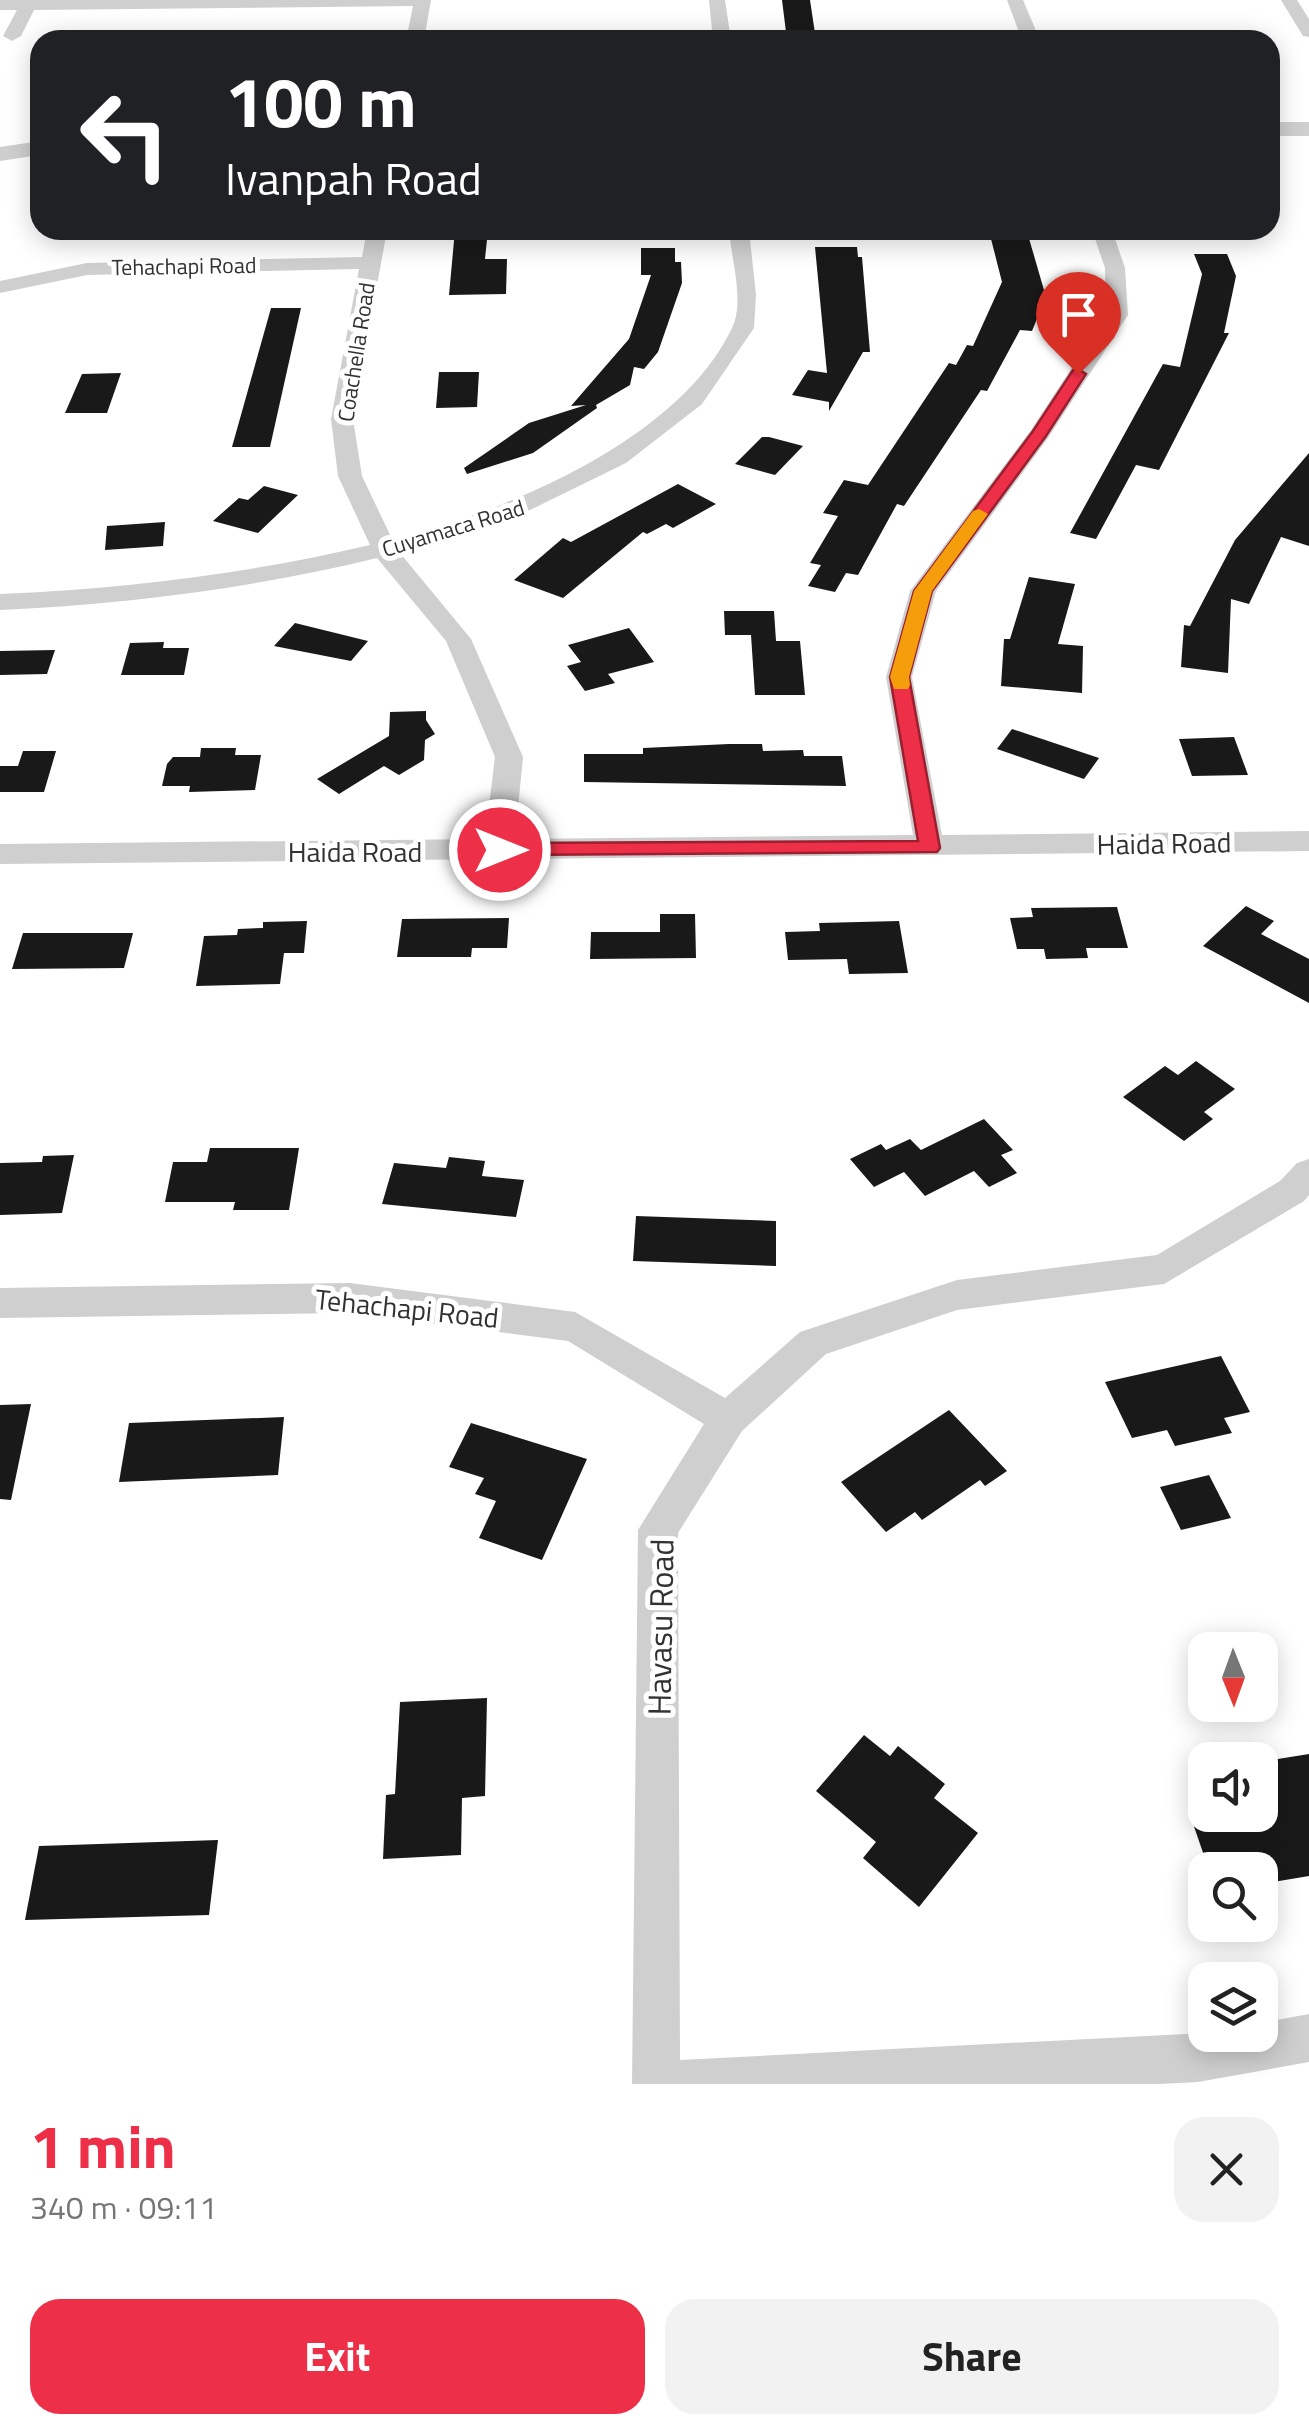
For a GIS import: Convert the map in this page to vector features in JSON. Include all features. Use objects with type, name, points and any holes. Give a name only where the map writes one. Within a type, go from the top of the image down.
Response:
[{"type":"street","points":[[718,0],[721,30]]},
{"type":"street","points":[[1016,0],[1027,30]]},
{"type":"street","points":[[1289,0],[1309,32]]},
{"type":"street","points":[[0,4],[422,1],[417,30]]},
{"type":"street","points":[[12,36],[28,4]]},
{"type":"street","points":[[1280,129],[1309,129]]},
{"type":"street","points":[[0,154],[30,150]]},
{"type":"street","name":"Coachella Road","points":[[375,240],[342,419],[350,476],[385,551],[458,639],[509,757],[500,850]]},
{"type":"street","name":"Cuyamaca Road","points":[[0,602],[64,602],[191,590],[385,551],[535,503],[652,436],[704,390],[745,324],[740,240]]},
{"type":"street","points":[[930,848],[900,677],[923,591],[1040,433],[1117,314],[1115,268],[1105,240]]},
{"type":"street","name":"Tehachapi Road","points":[[0,288],[87,269],[370,263]]},
{"type":"street","name":"Haida Road","points":[[0,854],[930,848],[1309,841]]},
{"type":"street","name":"Havasu Road","points":[[656,2084],[658,1530],[728,1419],[813,1343],[958,1294],[1164,1269],[1292,1192],[1309,1172]]},
{"type":"street","name":"Tehachapi Road","points":[[0,1303],[350,1298],[576,1327],[728,1419]]},
{"type":"street","points":[[680,2084],[1198,2058],[1309,2038]]},
{"type":"building","points":[[782,0],[810,0],[814,30],[786,30]]},
{"type":"building","points":[[454,240],[487,240],[485,259],[507,259],[506,294],[449,295]]},
{"type":"building","points":[[991,240],[1029,240],[1046,297],[1032,331],[1020,330],[987,391],[981,390],[904,506],[897,504],[858,575],[846,573],[835,592],[808,586],[821,565],[810,563],[838,516],[823,513],[844,480],[868,485],[949,363],[956,365],[967,345],[973,346],[1002,282]]},
{"type":"building","points":[[815,247],[857,247],[858,257],[862,257],[870,352],[863,352],[829,411],[829,402],[792,395],[808,370],[827,373]]},
{"type":"building","points":[[641,248],[675,248],[675,262],[681,262],[682,283],[658,352],[644,369],[634,367],[630,385],[596,405],[533,453],[467,474],[464,468],[529,423],[586,405],[571,406],[629,339],[651,275],[641,275]]},
{"type":"building","points":[[1194,254],[1227,254],[1236,276],[1224,333],[1229,333],[1159,470],[1136,465],[1096,539],[1070,533],[1163,364],[1180,367],[1202,274]]},
{"type":"building","points":[[271,308],[301,308],[270,447],[232,447]]},
{"type":"building","points":[[439,372],[479,372],[477,407],[436,408]]},
{"type":"building","points":[[121,373],[107,413],[65,413],[82,374]]},
{"type":"building","points":[[762,437],[803,446],[775,475],[735,464]]},
{"type":"building","points":[[1309,453],[1309,546],[1281,537],[1249,604],[1231,599],[1228,673],[1181,667],[1184,625],[1190,626],[1235,540]]},
{"type":"building","points":[[678,484],[716,504],[673,528],[666,524],[647,534],[643,532],[563,598],[514,580],[563,538],[571,542]]},
{"type":"building","points":[[264,486],[298,495],[258,533],[213,521],[239,498],[248,500]]},
{"type":"building","points":[[165,522],[163,546],[105,550],[107,526]]},
{"type":"building","points":[[1029,577],[1075,584],[1058,644],[1083,646],[1082,693],[1001,686],[1004,639],[1010,639]]},
{"type":"building","points":[[724,611],[774,611],[776,641],[800,641],[805,695],[755,695],[751,635],[725,635]]},
{"type":"building","points":[[295,623],[368,641],[351,661],[274,646]]},
{"type":"building","points":[[629,628],[654,662],[608,674],[615,683],[585,691],[567,666],[581,662],[568,645]]},
{"type":"building","points":[[164,642],[163,648],[189,648],[184,675],[121,675],[130,643]]},
{"type":"building","points":[[55,650],[47,674],[0,675],[0,651]]},
{"type":"building","points":[[426,711],[426,720],[435,734],[425,740],[424,760],[399,775],[384,766],[339,794],[317,779],[389,736],[390,712]]},
{"type":"building","points":[[1012,729],[1099,758],[1084,779],[997,749]]},
{"type":"building","points":[[1234,737],[1248,775],[1192,776],[1179,739]]},
{"type":"building","points":[[762,744],[763,751],[803,750],[804,756],[842,756],[846,786],[584,782],[584,754],[643,754],[643,748]]},
{"type":"building","points":[[201,748],[236,748],[235,755],[261,755],[255,790],[189,792],[190,786],[162,786],[167,764],[173,757],[200,757]]},
{"type":"building","points":[[23,751],[56,751],[44,792],[0,792],[0,766],[18,766]]},
{"type":"building","points":[[1246,906],[1274,921],[1261,934],[1309,959],[1309,1003],[1203,946]]},
{"type":"building","points":[[1117,907],[1128,948],[1086,948],[1088,958],[1046,959],[1044,949],[1017,949],[1010,918],[1033,917],[1031,908]]},
{"type":"building","points":[[660,914],[695,914],[696,958],[590,959],[591,932],[660,932]]},
{"type":"building","points":[[509,918],[507,948],[472,948],[471,957],[397,957],[402,919]]},
{"type":"building","points":[[307,921],[304,953],[284,953],[280,984],[196,986],[204,936],[237,935],[238,929],[263,928],[263,922]]},
{"type":"building","points":[[899,921],[908,973],[849,974],[847,959],[788,960],[785,932],[820,931],[819,923]]},
{"type":"building","points":[[23,933],[133,933],[124,968],[12,969]]},
{"type":"building","points":[[1196,1061],[1235,1089],[1204,1112],[1213,1119],[1184,1141],[1123,1097],[1165,1066],[1178,1075]]},
{"type":"building","points":[[984,1119],[1013,1150],[1001,1155],[1017,1173],[989,1187],[974,1171],[925,1196],[904,1172],[874,1187],[850,1159],[881,1144],[886,1150],[910,1139],[921,1150]]},
{"type":"building","points":[[210,1148],[299,1148],[289,1210],[233,1210],[235,1202],[165,1202],[173,1162],[207,1162]]},
{"type":"building","points":[[74,1155],[62,1213],[0,1215],[0,1163],[42,1162],[43,1156]]},
{"type":"building","points":[[449,1157],[485,1161],[482,1176],[524,1180],[516,1217],[382,1204],[394,1163],[446,1168]]},
{"type":"building","points":[[636,1216],[776,1221],[776,1266],[633,1261]]},
{"type":"building","points":[[1221,1356],[1250,1412],[1224,1418],[1232,1433],[1175,1446],[1167,1430],[1132,1438],[1105,1382]]},
{"type":"building","points":[[31,1404],[11,1500],[0,1499],[0,1405]]},
{"type":"building","points":[[949,1410],[1007,1471],[985,1486],[980,1480],[922,1520],[915,1512],[886,1532],[841,1482]]},
{"type":"building","points":[[284,1417],[278,1475],[119,1482],[129,1423]]},
{"type":"building","points":[[471,1423],[587,1459],[542,1560],[479,1538],[496,1501],[475,1494],[484,1478],[449,1467]]},
{"type":"building","points":[[1209,1475],[1231,1518],[1181,1530],[1160,1487]]},
{"type":"building","points":[[487,1698],[485,1796],[462,1798],[461,1855],[383,1859],[386,1795],[395,1794],[400,1702]]},
{"type":"building","points":[[864,1735],[890,1756],[898,1746],[945,1784],[934,1798],[978,1833],[919,1907],[863,1858],[876,1842],[816,1791]]},
{"type":"building","points":[[1309,1754],[1309,1876],[1278,1881],[1278,1852],[1203,1852],[1196,1832],[1278,1832],[1278,1759]]},
{"type":"building","points":[[218,1840],[209,1915],[25,1920],[39,1846]]},
{"type":"slow traffic","points":[[901,685],[923,591],[979,514]]},
{"type":"route","points":[[500,850],[930,848],[900,677],[923,591],[1040,433],[1078,374]]}]
